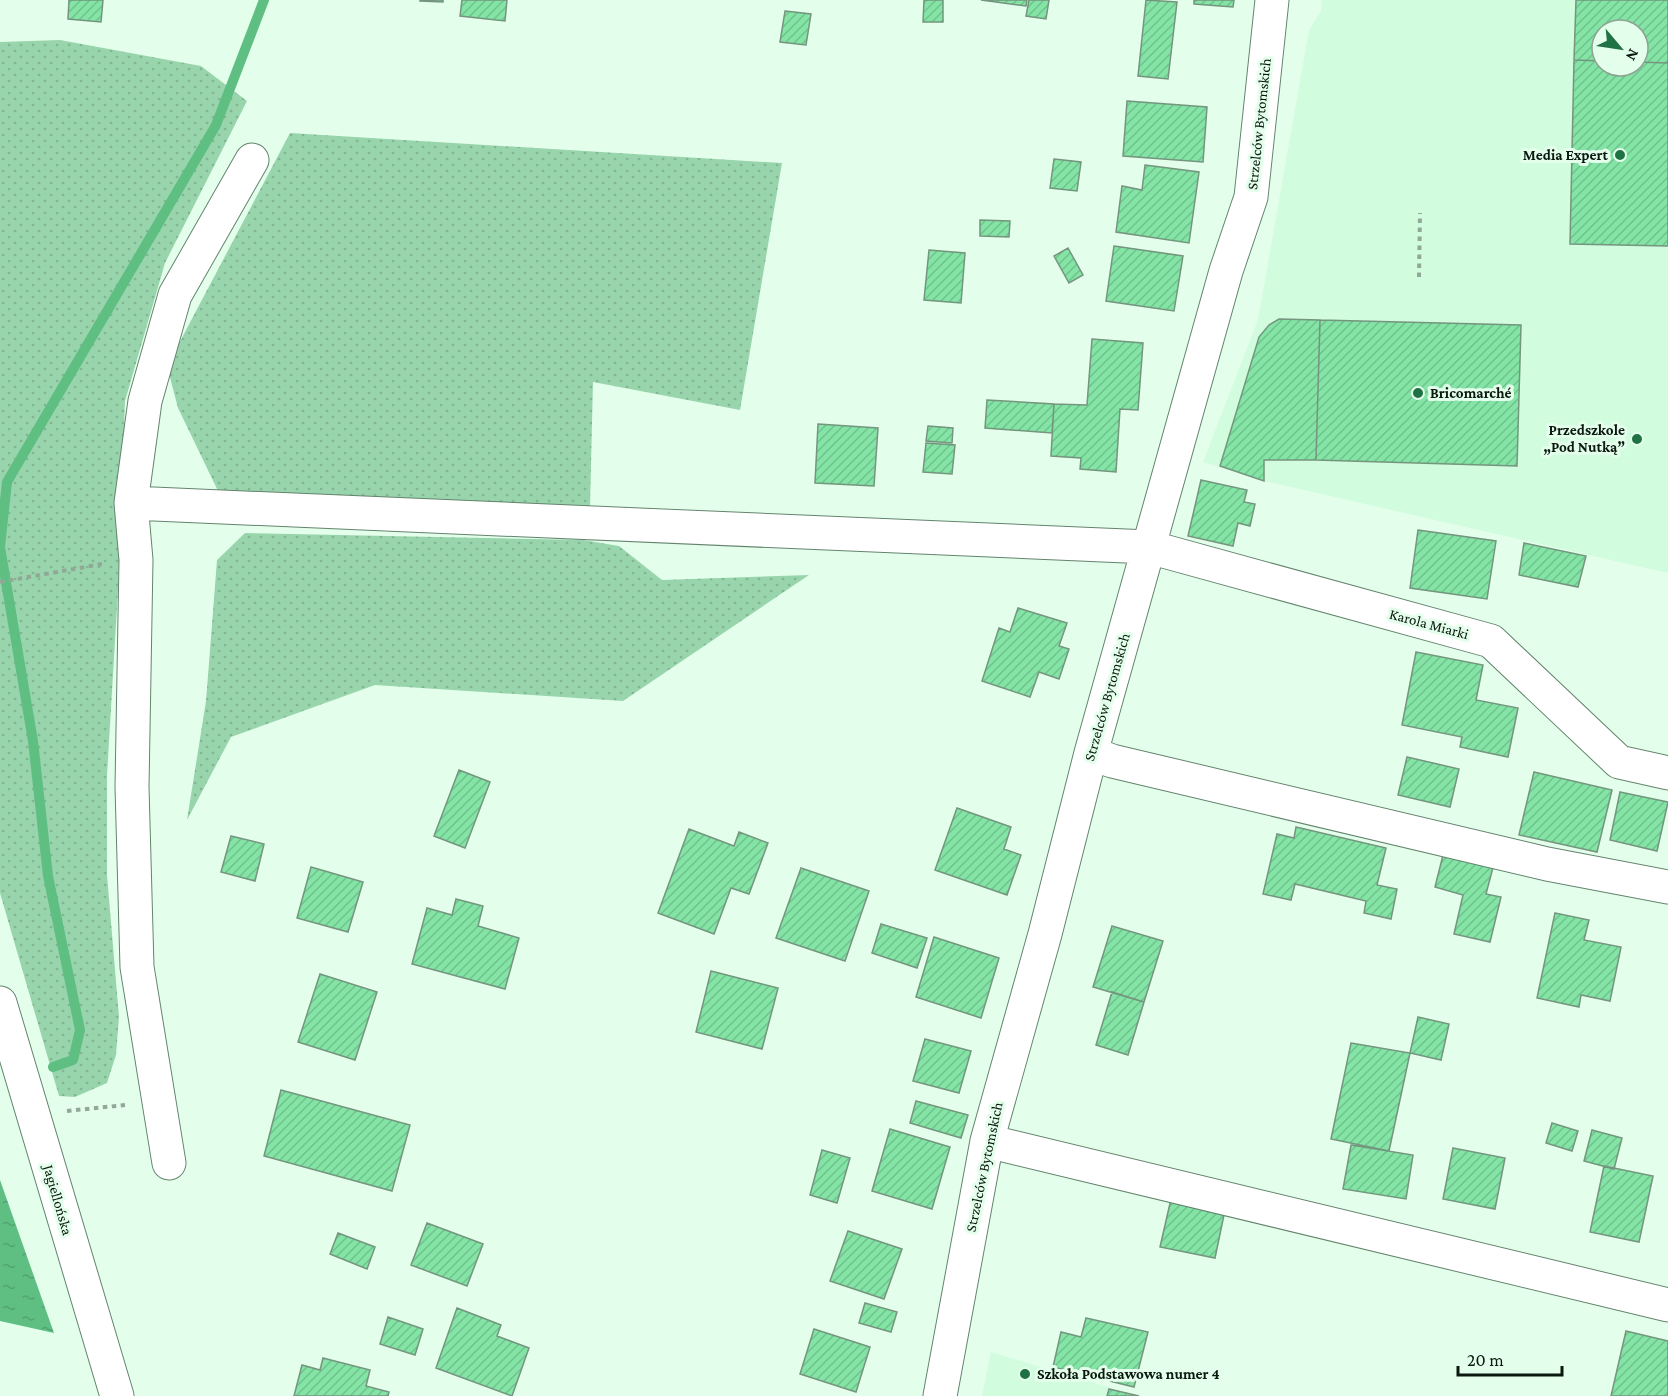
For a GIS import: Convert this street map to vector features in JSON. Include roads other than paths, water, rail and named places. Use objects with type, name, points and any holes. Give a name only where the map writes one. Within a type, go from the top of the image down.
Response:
[{"type":"street","name":"Strzelców Bytomskich","points":[[940,1396],[987,1141],[1045,934],[1091,753],[1226,272],[1251,197],[1272,0]]},
{"type":"street","points":[[169,1163],[136,967],[132,787],[136,560],[131,503],[145,401],[175,295],[252,160]]},
{"type":"street","name":"Karola Miarki","points":[[131,503],[1149,547],[1491,641],[1619,762],[1668,773]]},
{"type":"street","points":[[1091,753],[1124,763],[1547,864],[1668,887]]},
{"type":"street","name":"Jagiellońska","points":[[0,1003],[117,1396]]},
{"type":"street","points":[[987,1141],[1668,1305]]},
{"type":"water","points":[[0,1180],[54,1333],[0,1321]]},
{"type":"waterway","points":[[53,1067],[73,1060],[80,1030],[48,876],[33,741],[0,547],[7,482],[216,125],[264,0]]},
{"type":"place","name":"Media Expert","points":[[1620,155]]},
{"type":"place","name":"Bricomarché","points":[[1418,393]]},
{"type":"place","name":"Przedszkole „Pod Nutką”","points":[[1637,439]]},
{"type":"place","name":"Szkoła Podstawowa numer 4","points":[[1025,1374]]}]
